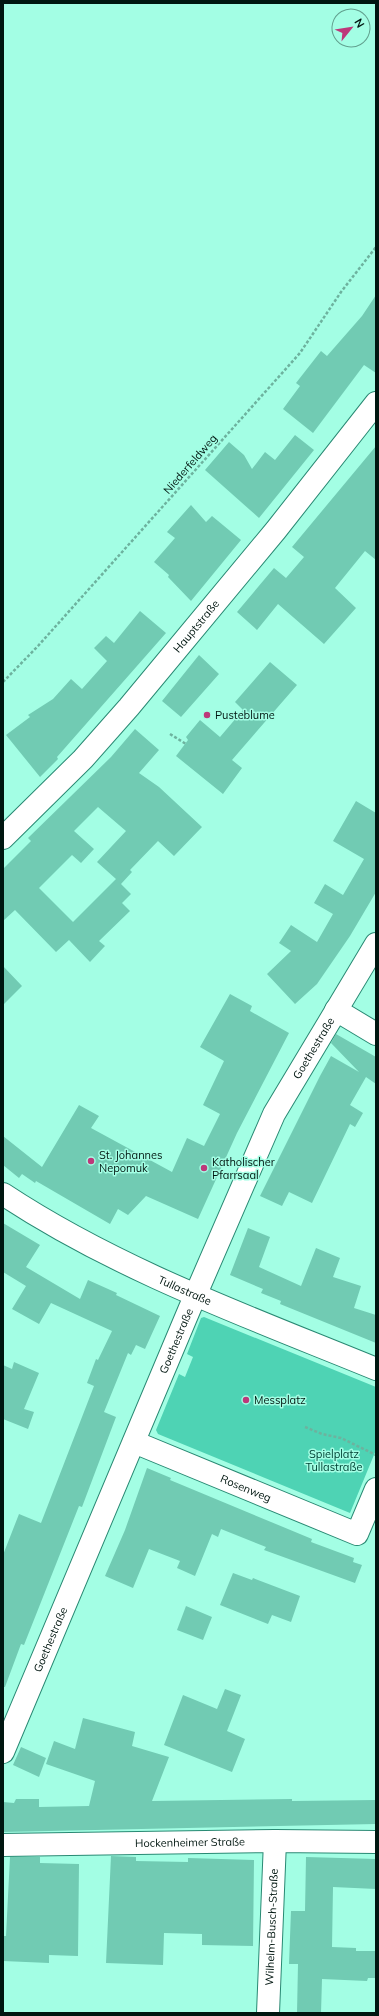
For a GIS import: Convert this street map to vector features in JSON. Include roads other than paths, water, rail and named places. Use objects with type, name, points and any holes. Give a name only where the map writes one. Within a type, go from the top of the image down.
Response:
[{"type":"street","name":"Hauptstraße","points":[[3,838],[83,759],[133,702],[276,530],[376,403]]},
{"type":"street","name":"Goethestraße","points":[[3,1752],[195,1296],[274,1114],[376,944]]},
{"type":"street","points":[[336,1010],[376,1034]]},
{"type":"street","name":"Tullastraße","points":[[3,1194],[24,1208],[124,1262],[195,1296],[376,1369]]},
{"type":"street","name":"Rosenweg","points":[[134,1442],[357,1534],[376,1489]]},
{"type":"street","name":"Hockenheimer Straße","points":[[3,1845],[274,1841],[376,1842]]},
{"type":"street","name":"Wilhelm-Busch-Straße","points":[[268,2013],[274,1841]]},
{"type":"place","name":"Pusteblume","points":[[207,715]]},
{"type":"place","name":"St. Johannes Nepomuk","points":[[91,1161]]},
{"type":"place","name":"Katholischer Pfarrsaal","points":[[204,1168]]},
{"type":"place","name":"Messplatz","points":[[246,1400]]},
{"type":"park label","name":"Spielplatz Tullastraße","points":[[334,1460]]}]
